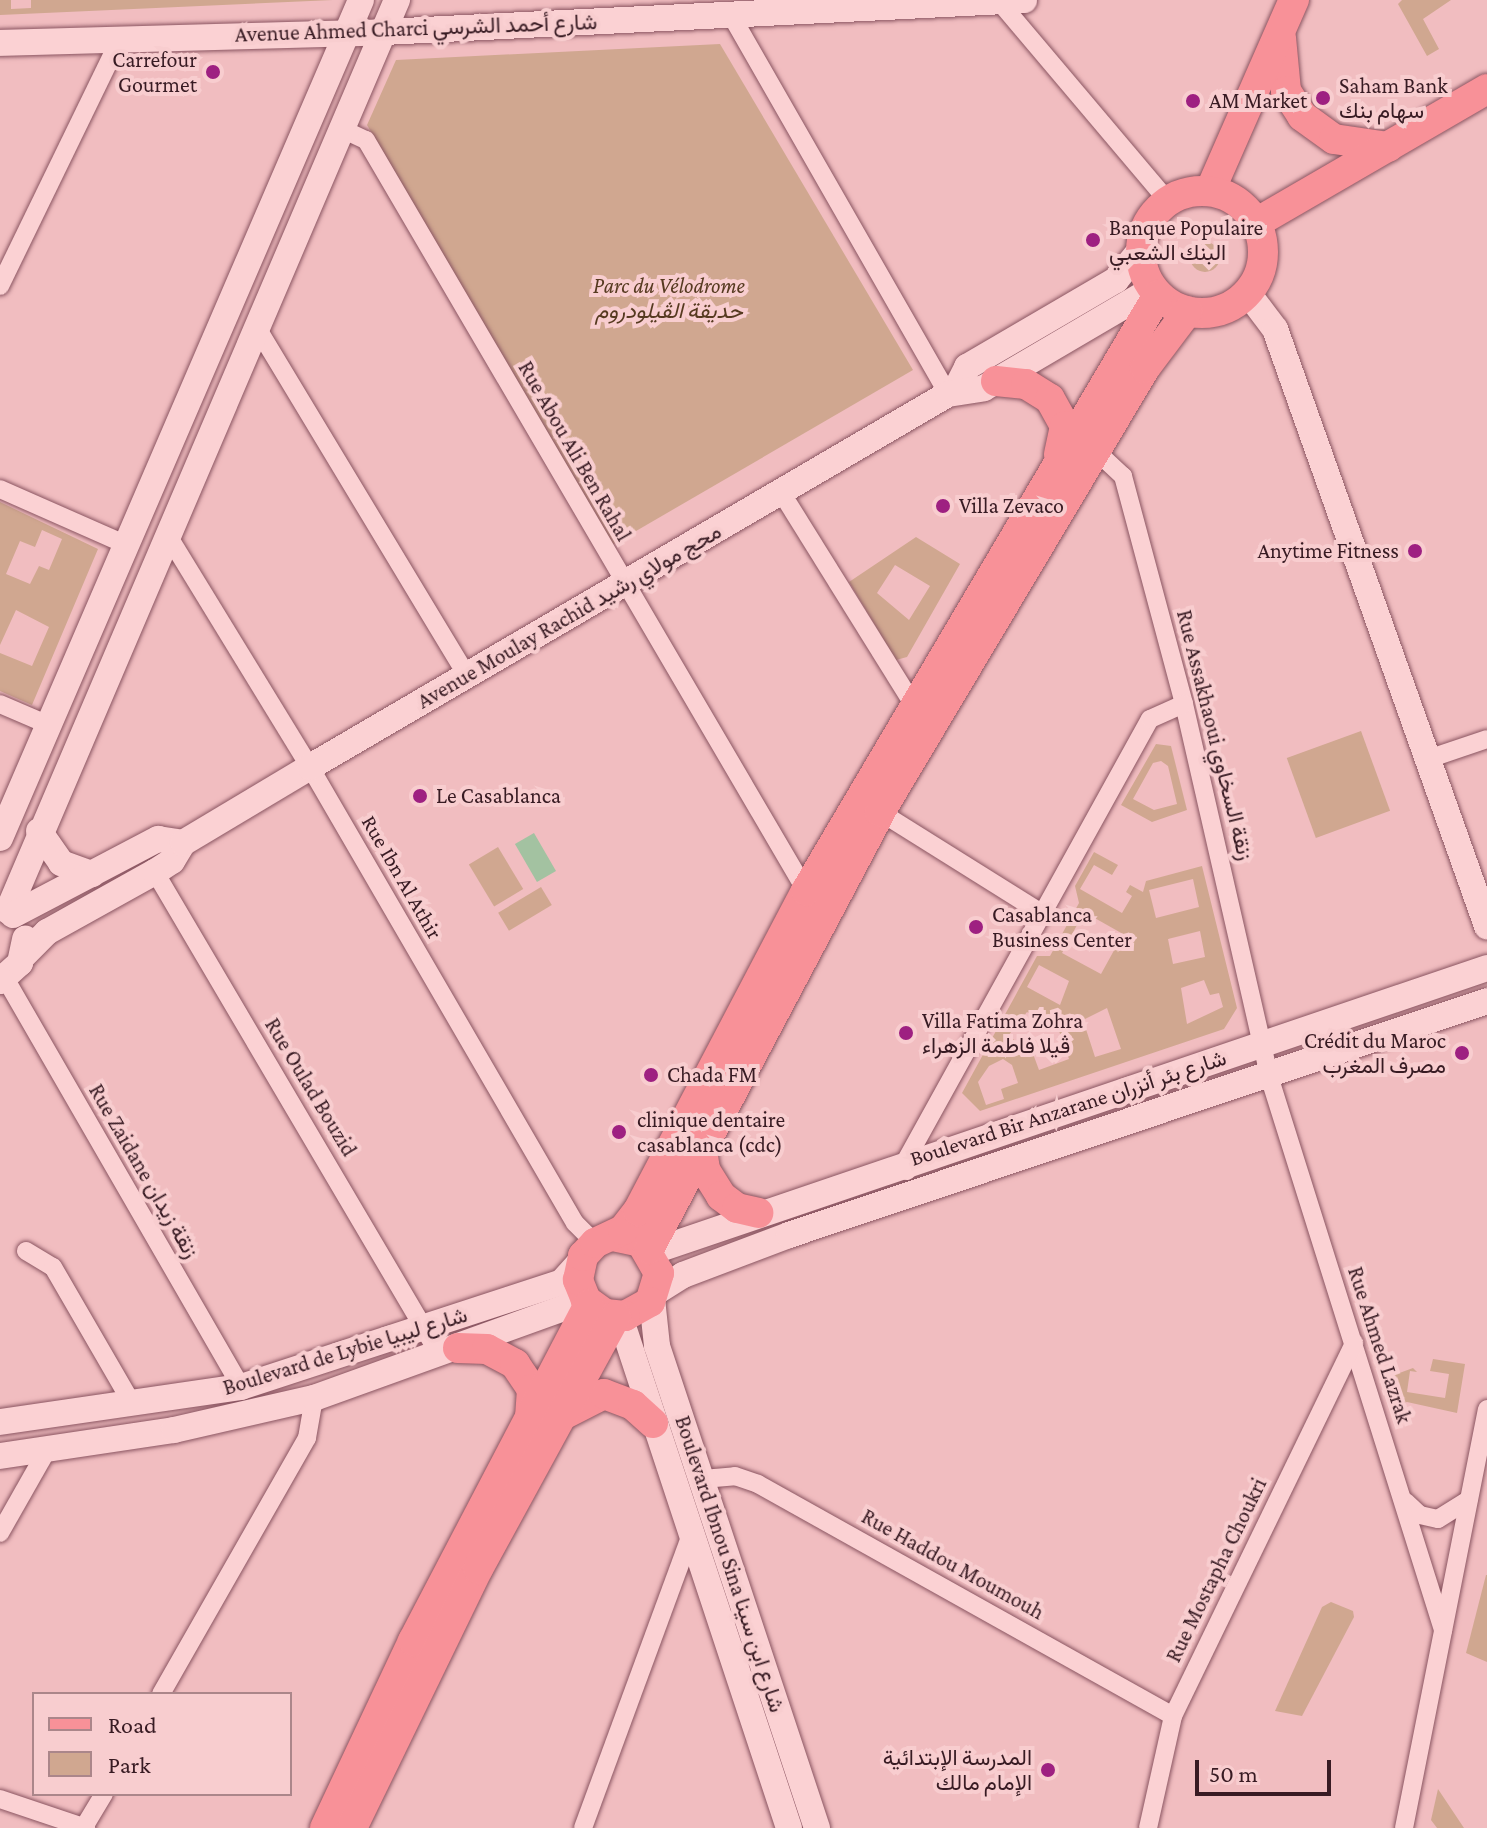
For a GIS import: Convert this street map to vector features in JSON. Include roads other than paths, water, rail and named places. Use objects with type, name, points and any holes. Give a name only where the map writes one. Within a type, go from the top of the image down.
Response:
[{"type":"main road","points":[[0,838],[361,0]]},
{"type":"main road","points":[[24,955],[24,932],[7,911],[397,0]]},
{"type":"main road","name":"Avenue Ahmed Charci شارع أحمد الشرسي","points":[[0,43],[121,37],[384,32],[1007,0]]},
{"type":"main road","points":[[1210,191],[1294,0]]},
{"type":"main road","points":[[1281,31],[1286,91],[1302,116],[1334,139],[1388,147]]},
{"type":"main road","points":[[1256,223],[1487,89]]},
{"type":"main road","points":[[1210,191],[1238,203],[1256,223],[1262,260],[1247,292],[1223,309],[1188,311],[1156,292],[1141,249],[1148,224],[1168,201],[1210,191]]},
{"type":"main road","name":"Avenue Moulay Rachid محج مولاي رشيد","points":[[952,392],[967,367],[1116,280],[1141,249]]},
{"type":"main road","points":[[597,1247],[632,1238],[650,1250],[659,1273],[654,1295],[640,1310],[603,1309],[578,1280],[597,1247],[638,1211],[806,891],[1156,292]]},
{"type":"main road","name":"Avenue Moulay Rachid محج مولاي رشيد","points":[[3,979],[47,932],[155,872],[172,861],[183,843],[310,767],[952,392],[984,388],[1156,292]]},
{"type":"main road","points":[[1247,292],[1275,329],[1487,926]]},
{"type":"main road","points":[[650,1250],[701,1144],[880,812],[1153,356],[1188,311]]},
{"type":"main road","points":[[996,381],[1026,384],[1055,406],[1065,433],[1057,461]]},
{"type":"main road","points":[[39,831],[61,863],[92,874]]},
{"type":"main road","name":"Avenue Moulay Rachid محج مولاي رشيد","points":[[7,911],[92,874],[158,839],[183,843]]},
{"type":"main road","name":"Boulevard Bir Anzarane شارع بئر أنزران","points":[[650,1250],[1487,968]]},
{"type":"main road","name":"Boulevard Bir Anzarane شارع بئر أنزران","points":[[654,1295],[724,1258],[1487,1001]]},
{"type":"main road","points":[[701,1144],[705,1170],[721,1196],[737,1208],[758,1213]]},
{"type":"main road","name":"Boulevard de Lybie شارع ليبيا","points":[[0,1422],[241,1387],[562,1282],[597,1247]]},
{"type":"main road","name":"Boulevard Ibnou Sina شارع ابن سينا","points":[[654,1295],[652,1329],[817,1828]]},
{"type":"main road","points":[[352,1828],[440,1644],[560,1417],[603,1309]]},
{"type":"main road","points":[[325,1828],[406,1654],[529,1418],[603,1309]]},
{"type":"main road","name":"Boulevard de Lybie شارع ليبيا","points":[[0,1456],[46,1452],[314,1398],[448,1351],[603,1309]]},
{"type":"main road","name":"Boulevard Ibnou Sina شارع ابن سينا","points":[[603,1309],[653,1423],[789,1828]]},
{"type":"main road","points":[[448,1351],[487,1349],[515,1364],[532,1389],[529,1418]]},
{"type":"main road","points":[[560,1417],[578,1403],[604,1394],[633,1405],[653,1423]]},
{"type":"street","points":[[1007,0],[1168,201]]},
{"type":"street","points":[[731,15],[952,392]]},
{"type":"street","points":[[0,286],[121,37]]},
{"type":"street","name":"Rue Abou Ali Ben Rahal","points":[[342,129],[366,140],[806,891]]},
{"type":"street","points":[[256,326],[467,676]]},
{"type":"street","name":"Rue Assakhaoui زنقة السخاوي","points":[[1096,451],[1123,476],[1184,704],[1269,1076]]},
{"type":"street","points":[[0,489],[127,545]]},
{"type":"street","points":[[781,492],[914,706]]},
{"type":"street","name":"Rue Ibn Al Athir","points":[[167,534],[310,767],[575,1223],[597,1247]]},
{"type":"street","points":[[0,704],[49,725]]},
{"type":"street","points":[[912,1194],[905,1162],[1150,719],[1184,704]]},
{"type":"street","points":[[1428,759],[1487,739]]},
{"type":"street","points":[[880,812],[1043,914]]},
{"type":"street","name":"Rue Oulad Bouzid","points":[[155,872],[425,1327],[448,1351]]},
{"type":"street","name":"Rue Zaidane زنقة زيدان","points":[[3,979],[241,1387]]},
{"type":"street","name":"Rue Ahmed Lazrak","points":[[1269,1076],[1406,1502],[1443,1630]]},
{"type":"street","points":[[26,1251],[53,1267],[133,1405]]},
{"type":"street","name":"Rue Mostapha Choukri","points":[[1148,1828],[1173,1716],[1354,1343]]},
{"type":"street","points":[[162,1692],[307,1438],[314,1398]]},
{"type":"street","points":[[1404,1828],[1487,1409]]},
{"type":"street","points":[[0,1533],[46,1452]]},
{"type":"street","name":"Rue Haddou Moumouh","points":[[703,1479],[735,1476],[758,1484],[1173,1716]]},
{"type":"street","points":[[1406,1502],[1420,1515],[1438,1519],[1469,1500]]},
{"type":"street","points":[[583,1828],[691,1534]]},
{"type":"street","points":[[0,1799],[85,1828],[103,1796]]},
{"type":"place","name":"Carrefour Gourmet","points":[[213,72]]},
{"type":"place","name":"Saham Bank سهام بنك","points":[[1323,98]]},
{"type":"place","name":"AM Market","points":[[1193,101]]},
{"type":"place","name":"Banque Populaire البنك الشعبي","points":[[1093,240]]},
{"type":"place","name":"Villa Zevaco","points":[[943,506]]},
{"type":"place","name":"Anytime Fitness","points":[[1415,551]]},
{"type":"place","name":"Le Casablanca","points":[[420,796]]},
{"type":"place","name":"Casablanca Business Center","points":[[976,927]]},
{"type":"place","name":"Villa Fatima Zohra ڤيلا فاطمة الزهراء","points":[[906,1033]]},
{"type":"place","name":"Crédit du Maroc مصرف المغرب","points":[[1462,1053]]},
{"type":"place","name":"Chada FM","points":[[651,1075]]},
{"type":"place","name":"clinique dentaire casablanca (cdc)","points":[[619,1132]]},
{"type":"place","name":"المدرسة الإبتدائية الإمام مالك","points":[[1048,1770]]},
{"type":"park label","name":"Parc du Vélodrome حديقة الڤيلودروم","points":[[669,298]]}]
